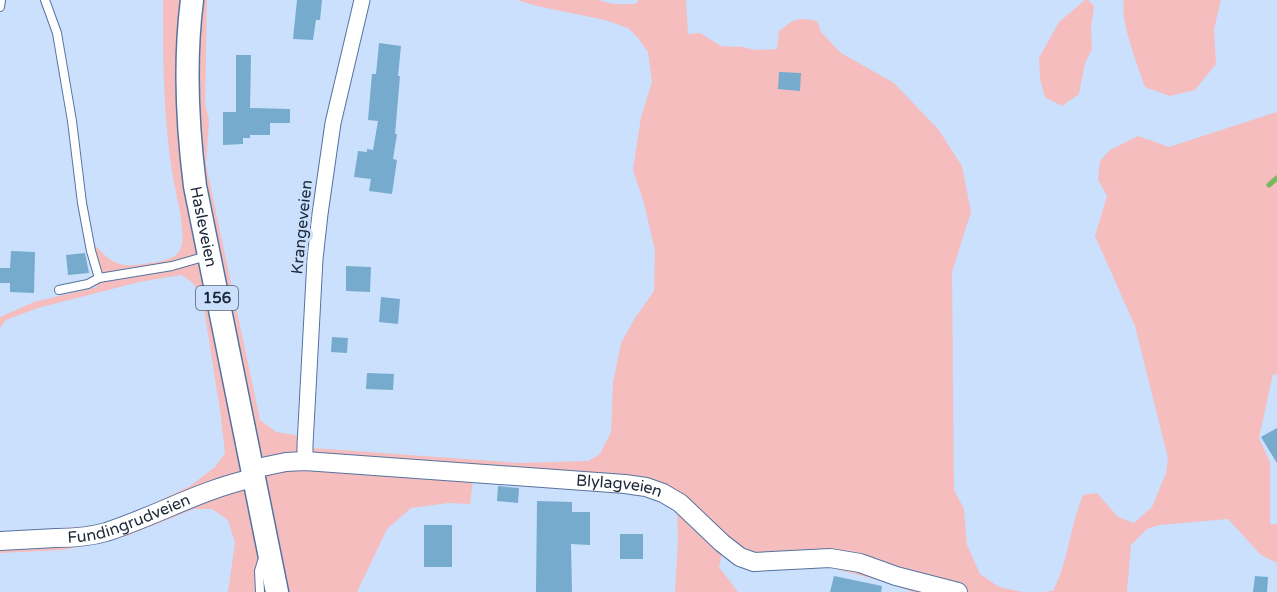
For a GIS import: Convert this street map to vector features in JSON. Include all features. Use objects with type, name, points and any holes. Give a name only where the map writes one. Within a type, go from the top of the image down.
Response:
[{"type":"main road","name":"Hasleveien","points":[[192,0],[186,99],[195,186],[277,592]]},
{"type":"street","name":"Krangeveien","points":[[305,461],[315,259],[320,214],[333,123],[362,0]]},
{"type":"street","name":"Blylagveien","points":[[253,474],[286,462],[305,461],[646,487],[663,493],[680,503],[722,543],[740,557],[754,562],[830,558],[860,564],[958,592]]},
{"type":"street","name":"Fundingrudveien","points":[[0,541],[87,537],[173,507],[253,474]]},
{"type":"lane","points":[[0,7],[1,0]]},
{"type":"lane","points":[[45,0],[57,33],[72,121],[82,203],[91,251],[99,278]]},
{"type":"lane","points":[[59,290],[88,284],[99,278],[172,266],[209,256]]},
{"type":"lane","points":[[260,592],[259,571],[267,542]]},
{"type":"shaded area","points":[[163,0],[207,0],[205,103],[209,120],[206,165],[260,420],[276,432],[296,435],[313,448],[520,463],[588,461],[600,454],[611,432],[613,382],[621,343],[654,291],[655,251],[644,203],[633,170],[641,117],[652,82],[648,52],[628,28],[605,20],[517,0],[598,0],[613,4],[635,4],[639,0],[686,0],[688,34],[700,33],[721,46],[755,50],[777,49],[779,31],[793,21],[805,19],[817,21],[821,32],[841,53],[894,83],[938,129],[962,166],[971,212],[952,272],[954,490],[964,509],[967,545],[980,574],[999,587],[1023,592],[913,592],[882,581],[828,567],[793,567],[722,554],[719,567],[738,592],[675,592],[677,509],[646,492],[473,481],[470,504],[449,503],[411,508],[387,529],[357,592],[228,592],[235,543],[228,520],[212,509],[194,509],[127,536],[63,550],[0,553],[0,532],[93,526],[130,515],[190,486],[215,467],[225,453],[202,296],[192,282],[181,275],[139,282],[38,308],[6,320],[0,328],[0,317],[34,302],[97,287],[95,245],[110,260],[127,265],[163,261],[173,257],[180,250],[182,227],[170,160],[166,115]]},
{"type":"shaded area","points":[[1085,0],[1094,6],[1091,28],[1092,49],[1085,63],[1079,94],[1062,106],[1045,97],[1040,79],[1039,58],[1059,22]]},
{"type":"shaded area","points":[[1124,0],[1221,0],[1214,29],[1216,64],[1195,90],[1170,96],[1145,87],[1124,18]]},
{"type":"shaded area","points":[[1277,112],[1277,375],[1273,374],[1259,438],[1270,462],[1270,524],[1277,524],[1277,563],[1261,555],[1228,519],[1159,525],[1147,529],[1131,545],[1127,592],[1042,592],[1053,591],[1057,582],[1083,495],[1097,493],[1118,517],[1134,523],[1152,507],[1166,473],[1168,458],[1135,326],[1095,236],[1107,196],[1098,180],[1100,161],[1110,150],[1138,136],[1169,147]]},
{"type":"building","points":[[297,0],[322,0],[320,20],[316,20],[313,40],[293,39]]},
{"type":"building","points":[[379,43],[401,46],[395,134],[397,134],[393,159],[397,160],[392,194],[369,191],[371,179],[354,177],[358,151],[373,150],[378,121],[368,120],[372,74],[376,74]]},
{"type":"building","points":[[236,55],[251,55],[250,108],[290,109],[290,123],[270,123],[270,135],[250,135],[250,138],[243,138],[243,144],[223,145],[223,112],[236,112]]},
{"type":"building","points":[[779,72],[801,73],[800,91],[778,89]]},
{"type":"building","points":[[11,251],[35,252],[34,293],[10,292],[10,283],[0,283],[0,268],[10,268]]},
{"type":"building","points":[[85,253],[89,273],[68,275],[66,255]]},
{"type":"building","points":[[346,266],[371,267],[370,292],[346,291]]},
{"type":"building","points":[[381,297],[400,299],[398,324],[379,322]]},
{"type":"building","points":[[332,337],[348,338],[347,353],[331,352]]},
{"type":"building","points":[[367,373],[394,374],[393,390],[366,389]]},
{"type":"building","points":[[1277,428],[1277,463],[1261,437]]},
{"type":"building","points":[[498,486],[519,488],[518,503],[497,501]]},
{"type":"building","points":[[537,501],[572,502],[572,512],[590,512],[590,545],[571,544],[572,592],[536,592]]},
{"type":"building","points":[[424,525],[452,525],[452,567],[424,567]]},
{"type":"building","points":[[620,534],[643,534],[643,559],[620,559]]},
{"type":"building","points":[[834,576],[882,586],[881,592],[830,592]]},
{"type":"building","points":[[1255,576],[1268,577],[1267,592],[1253,592]]},
{"type":"waterway","points":[[1269,185],[1277,178]]}]
